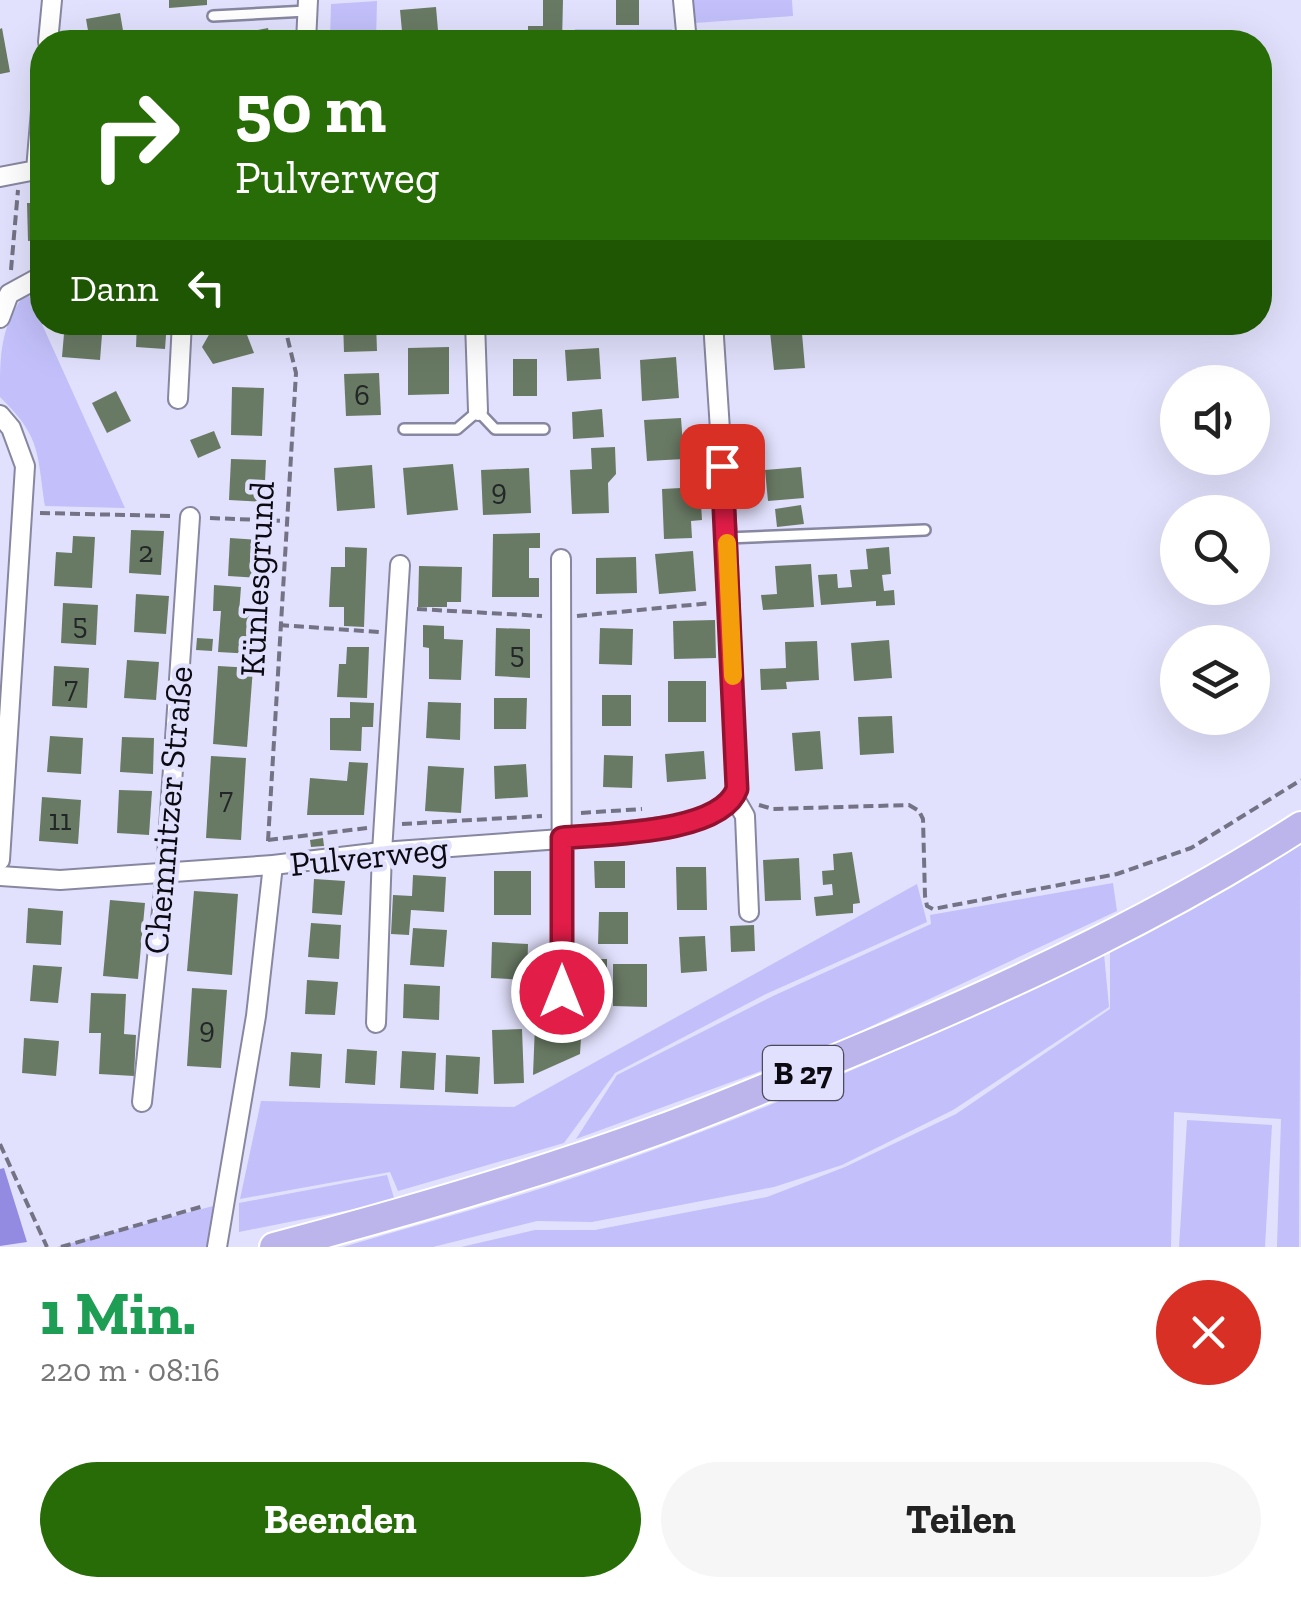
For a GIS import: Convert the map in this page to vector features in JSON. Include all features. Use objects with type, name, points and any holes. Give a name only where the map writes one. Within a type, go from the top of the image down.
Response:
[{"type":"main road","name":"B 27","points":[[274,1247],[549,1168],[770,1087],[962,1006],[1058,960],[1154,912],[1301,826]]},
{"type":"street","points":[[49,30],[52,0]]},
{"type":"street","points":[[683,0],[686,30]]},
{"type":"street","points":[[306,30],[307,5]]},
{"type":"street","points":[[0,177],[28,171],[30,161]]},
{"type":"street","points":[[0,318],[9,294],[30,283]]},
{"type":"street","points":[[178,399],[181,335]]},
{"type":"street","points":[[475,335],[478,411]]},
{"type":"street","points":[[714,335],[737,760],[734,798],[745,816],[748,912]]},
{"type":"street","points":[[0,416],[11,428],[25,466],[0,860]]},
{"type":"street","name":"Chemnitzer Straße","points":[[142,1102],[166,872],[190,517]]},
{"type":"street","points":[[561,559],[562,992]]},
{"type":"street","points":[[376,1023],[400,565]]},
{"type":"street","name":"Pulverweg","points":[[217,1247],[256,1016],[274,865],[678,826],[711,815],[734,798]]},
{"type":"street","points":[[0,876],[60,880],[274,865]]},
{"type":"lane","points":[[214,16],[307,5]]},
{"type":"lane","points":[[404,429],[458,429],[478,411],[495,429],[544,429]]},
{"type":"lane","points":[[726,538],[926,530]]},
{"type":"path","points":[[9,294],[28,171]]},
{"type":"path","name":"Künlesgrund","points":[[286,335],[296,373],[268,840],[386,826]]},
{"type":"path","points":[[24,513],[285,521]]},
{"type":"path","points":[[397,608],[560,618],[730,602]]},
{"type":"path","points":[[279,625],[396,633]]},
{"type":"path","points":[[734,798],[773,809],[909,805],[919,811],[923,820],[927,906],[933,909],[1118,874],[1191,848],[1301,780]]},
{"type":"path","points":[[386,826],[656,808]]},
{"type":"path","points":[[0,1144],[47,1247]]},
{"type":"path","points":[[61,1247],[223,1200]]},
{"type":"shaded area","points":[[693,0],[792,0],[793,16],[695,23]]},
{"type":"shaded area","points":[[377,1],[376,30],[330,30],[331,4]]},
{"type":"shaded area","points":[[672,29],[672,30],[575,30]]},
{"type":"shaded area","points":[[27,291],[30,335],[47,335],[125,508],[45,506],[35,446],[23,423],[0,397],[3,341]]},
{"type":"shaded area","points":[[1301,844],[1299,1247],[1277,1247],[1281,1119],[1174,1112],[1171,1247],[461,1247],[535,1230],[595,1230],[767,1197],[845,1167],[956,1114],[1110,1009],[1110,952]]},
{"type":"shaded area","points":[[1113,883],[1117,911],[829,1046],[576,1139],[617,1075],[773,996],[931,924],[930,915]]},
{"type":"shaded area","points":[[917,884],[927,922],[766,994],[615,1073],[564,1143],[398,1191],[390,1172],[240,1199],[261,1101],[514,1107]]},
{"type":"shaded area","points":[[1104,954],[1109,1007],[953,1110],[842,1165],[774,1187],[592,1222],[537,1221],[433,1247],[343,1247],[529,1192],[695,1134],[901,1048]]},
{"type":"shaded area","points":[[1187,1120],[1272,1125],[1265,1247],[1179,1247]]},
{"type":"shaded area","points":[[4,1168],[27,1242],[0,1246],[0,1169]]},
{"type":"shaded area","points":[[387,1175],[395,1201],[239,1232],[239,1203]]},
{"type":"shaded area","points":[[217,1205],[212,1247],[57,1247]]},
{"type":"building","points":[[169,0],[207,0],[207,5],[169,8]]},
{"type":"building","points":[[543,0],[563,0],[562,30],[528,30],[528,26],[543,26]]},
{"type":"building","points":[[616,0],[639,0],[639,25],[616,25]]},
{"type":"building","points":[[436,7],[438,30],[402,30],[400,10]]},
{"type":"building","points":[[120,13],[123,30],[88,30],[86,19]]},
{"type":"building","points":[[0,29],[10,72],[0,74]]},
{"type":"building","points":[[27,203],[30,203],[30,241]]},
{"type":"building","points":[[64,335],[102,335],[100,360],[62,357]]},
{"type":"building","points":[[136,335],[166,335],[165,349],[136,347]]},
{"type":"building","points":[[209,335],[247,335],[254,353],[213,364],[202,347]]},
{"type":"building","points":[[343,335],[376,335],[377,351],[344,352]]},
{"type":"building","points":[[770,335],[802,335],[805,368],[774,370]]},
{"type":"building","points":[[449,347],[449,394],[408,395],[408,348]]},
{"type":"building","points":[[599,348],[601,379],[567,381],[565,350]]},
{"type":"building","points":[[676,357],[679,398],[642,401],[640,360]]},
{"type":"building","points":[[513,359],[537,359],[537,396],[513,396]]},
{"type":"building","points":[[379,373],[381,415],[346,416],[344,374]]},
{"type":"building","points":[[232,387],[264,388],[262,436],[231,435]]},
{"type":"building","points":[[116,391],[131,421],[107,433],[92,403]]},
{"type":"building","points":[[602,409],[604,437],[573,439],[572,412]]},
{"type":"building","points":[[681,418],[684,459],[647,461],[644,420]]},
{"type":"building","points":[[214,431],[221,448],[198,458],[190,440]]},
{"type":"building","points":[[615,447],[616,474],[608,483],[609,513],[572,514],[570,470],[592,469],[591,448]]},
{"type":"building","points":[[231,459],[266,460],[264,502],[229,500]]},
{"type":"building","points":[[453,464],[458,510],[407,515],[403,468]]},
{"type":"building","points":[[372,465],[375,508],[337,511],[334,468]]},
{"type":"building","points":[[801,467],[804,498],[768,501],[765,470]]},
{"type":"building","points":[[529,468],[531,513],[483,515],[481,470]]},
{"type":"building","points":[[700,487],[702,520],[691,521],[692,538],[664,539],[662,489]]},
{"type":"building","points":[[801,505],[804,524],[777,527],[775,509]]},
{"type":"building","points":[[131,530],[164,531],[161,575],[129,573]]},
{"type":"building","points":[[540,533],[540,548],[529,548],[529,578],[539,578],[539,597],[492,597],[493,534]]},
{"type":"building","points":[[73,536],[95,537],[92,588],[54,586],[56,552],[72,553]]},
{"type":"building","points":[[230,538],[262,540],[260,578],[228,576]]},
{"type":"building","points":[[345,547],[367,548],[364,627],[344,626],[344,607],[329,607],[331,567],[345,567]]},
{"type":"building","points":[[889,547],[891,574],[882,575],[884,591],[894,590],[895,605],[876,606],[876,601],[821,605],[818,575],[837,574],[838,588],[852,587],[850,570],[868,569],[866,549]]},
{"type":"building","points":[[693,551],[696,591],[659,594],[655,554]]},
{"type":"building","points":[[636,557],[637,593],[596,594],[596,558]]},
{"type":"building","points":[[811,564],[814,607],[763,610],[761,595],[777,594],[775,566]]},
{"type":"building","points":[[419,566],[462,567],[461,602],[447,602],[447,607],[418,607]]},
{"type":"building","points":[[214,585],[241,587],[239,613],[256,614],[253,654],[218,652],[221,611],[213,611]]},
{"type":"building","points":[[136,594],[169,596],[166,634],[134,632]]},
{"type":"building","points":[[63,603],[98,605],[96,645],[61,643]]},
{"type":"building","points":[[715,620],[716,658],[674,659],[673,621]]},
{"type":"building","points":[[423,625],[444,626],[444,639],[463,640],[461,680],[429,679],[429,648],[423,647]]},
{"type":"building","points":[[496,628],[530,629],[530,678],[495,676]]},
{"type":"building","points":[[600,628],[633,629],[632,665],[599,664]]},
{"type":"building","points":[[197,638],[213,639],[212,651],[196,650]]},
{"type":"building","points":[[889,640],[892,678],[854,681],[851,643]]},
{"type":"building","points":[[817,641],[819,680],[786,682],[787,689],[761,690],[760,669],[786,668],[785,642]]},
{"type":"building","points":[[347,647],[369,647],[367,698],[337,697],[339,664],[346,664]]},
{"type":"building","points":[[127,660],[159,662],[156,700],[124,698]]},
{"type":"building","points":[[54,666],[89,668],[87,708],[52,706]]},
{"type":"building","points":[[218,666],[253,668],[247,747],[213,744]]},
{"type":"building","points":[[668,681],[706,681],[706,722],[668,722]]},
{"type":"building","points":[[602,695],[631,695],[631,726],[602,726]]},
{"type":"building","points":[[494,698],[527,698],[526,729],[494,729]]},
{"type":"building","points":[[350,702],[374,703],[373,727],[362,727],[361,751],[330,750],[330,718],[350,718]]},
{"type":"building","points":[[428,702],[461,703],[460,740],[426,738]]},
{"type":"building","points":[[892,716],[894,753],[860,755],[858,717]]},
{"type":"building","points":[[820,731],[823,769],[795,771],[792,733]]},
{"type":"building","points":[[50,736],[83,738],[81,774],[47,772]]},
{"type":"building","points":[[122,737],[154,738],[153,774],[120,772]]},
{"type":"building","points":[[704,751],[706,779],[667,782],[665,754]]},
{"type":"building","points":[[604,755],[633,756],[632,788],[603,787]]},
{"type":"building","points":[[211,756],[246,758],[241,840],[206,838]]},
{"type":"building","points":[[349,762],[368,763],[364,815],[307,815],[310,778],[347,781]]},
{"type":"building","points":[[526,764],[528,797],[495,799],[494,766]]},
{"type":"building","points":[[428,766],[464,768],[461,813],[425,811]]},
{"type":"building","points":[[119,790],[152,791],[149,835],[117,833]]},
{"type":"building","points":[[42,797],[81,800],[78,844],[39,841]]},
{"type":"building","points":[[323,838],[324,846],[311,847],[310,840]]},
{"type":"building","points":[[852,852],[860,903],[853,904],[853,913],[816,916],[814,897],[833,895],[832,884],[823,885],[822,871],[834,870],[833,854]]},
{"type":"building","points":[[799,858],[801,900],[765,901],[763,860]]},
{"type":"building","points":[[594,861],[625,861],[625,888],[595,888]]},
{"type":"building","points":[[676,867],[706,867],[707,910],[677,910]]},
{"type":"building","points":[[494,871],[531,871],[531,915],[494,915]]},
{"type":"building","points":[[413,875],[446,877],[444,912],[411,910],[409,935],[391,934],[393,895],[412,896]]},
{"type":"building","points":[[314,879],[345,881],[342,915],[312,913]]},
{"type":"building","points":[[194,891],[238,894],[232,975],[187,971]]},
{"type":"building","points":[[110,900],[145,903],[138,979],[103,976]]},
{"type":"building","points":[[28,908],[63,911],[61,945],[26,943]]},
{"type":"building","points":[[599,912],[628,912],[628,944],[598,944]]},
{"type":"building","points":[[311,923],[341,925],[339,959],[308,957]]},
{"type":"building","points":[[754,925],[755,951],[731,952],[730,926]]},
{"type":"building","points":[[413,928],[447,930],[444,967],[410,965]]},
{"type":"building","points":[[705,936],[707,971],[681,973],[679,937]]},
{"type":"building","points":[[492,942],[528,944],[527,980],[491,978]]},
{"type":"building","points":[[588,959],[607,959],[607,985],[588,985]]},
{"type":"building","points":[[613,964],[647,964],[647,1007],[613,1006]]},
{"type":"building","points":[[33,965],[62,967],[58,1003],[30,1001]]},
{"type":"building","points":[[307,980],[338,982],[335,1015],[305,1014]]},
{"type":"building","points":[[404,984],[440,986],[439,1020],[403,1018]]},
{"type":"building","points":[[192,988],[227,990],[221,1068],[187,1066]]},
{"type":"building","points":[[91,993],[126,994],[124,1034],[136,1035],[134,1076],[99,1074],[101,1033],[89,1033]]},
{"type":"building","points":[[582,1023],[580,1054],[533,1075],[535,1025]]},
{"type":"building","points":[[522,1029],[524,1083],[494,1084],[492,1030]]},
{"type":"building","points":[[24,1038],[59,1041],[56,1076],[22,1073]]},
{"type":"building","points":[[347,1049],[377,1051],[375,1085],[345,1083]]},
{"type":"building","points":[[402,1051],[436,1053],[434,1090],[400,1088]]},
{"type":"building","points":[[291,1052],[322,1054],[320,1088],[289,1086]]},
{"type":"building","points":[[446,1055],[480,1057],[478,1094],[445,1092]]},
{"type":"slow traffic","points":[[727,543],[733,676]]},
{"type":"route","points":[[562,992],[562,838],[678,826],[711,815],[734,798],[737,789],[722,466]]}]
